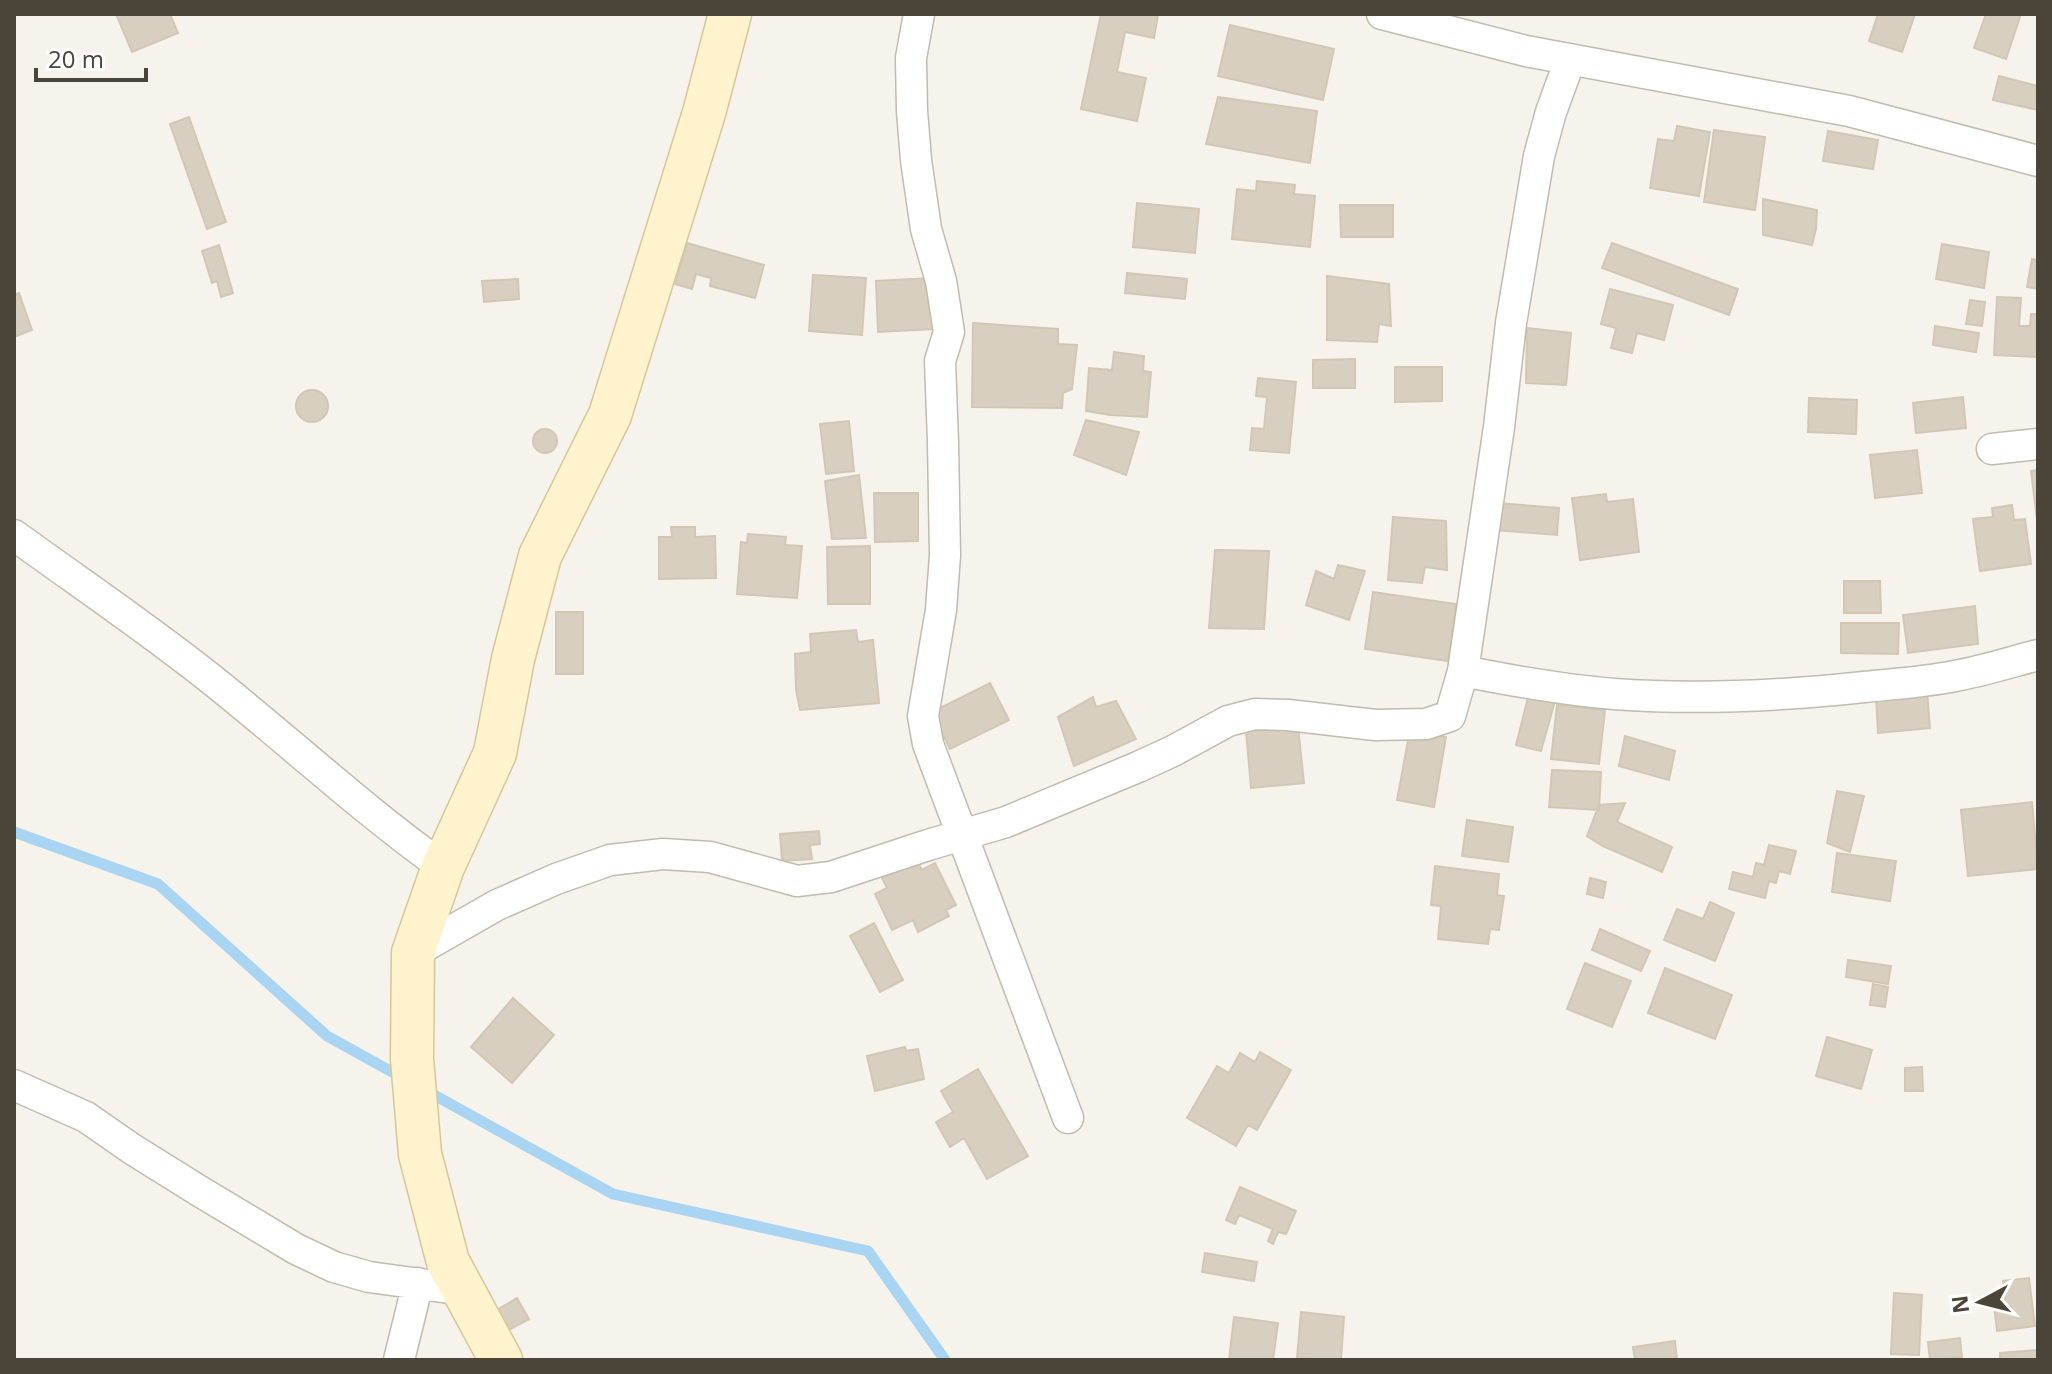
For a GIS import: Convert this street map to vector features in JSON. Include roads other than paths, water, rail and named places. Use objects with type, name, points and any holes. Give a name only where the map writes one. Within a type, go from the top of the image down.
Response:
[{"type":"street","points":[[501,1360],[448,1262],[420,1154],[412,1059],[413,953],[443,867],[495,753],[513,659],[540,556],[610,415],[704,113],[730,14]]},
{"type":"street","points":[[919,14],[911,58],[916,160],[926,229],[941,281],[949,332],[940,361],[945,555],[941,610],[923,716],[928,744],[1068,1118]]},
{"type":"street","points":[[1382,14],[1526,51],[1849,111],[2038,161]]},
{"type":"street","points":[[413,953],[497,905],[610,860],[663,854],[710,857],[797,881],[831,877],[1021,816],[1173,751],[1228,721],[1255,714],[1375,725],[1426,724],[1450,716],[1463,671],[1511,323],[1539,156],[1570,60]]},
{"type":"street","points":[[1992,449],[2038,444]]},
{"type":"street","points":[[14,535],[141,623],[443,867]]},
{"type":"street","points":[[1463,671],[1611,694],[1670,697],[1743,695],[1829,691],[1915,682],[1954,676],[2038,655]]},
{"type":"street","points":[[14,1085],[86,1117],[201,1192],[296,1249],[334,1267],[369,1277],[464,1290]]},
{"type":"street","points":[[399,1360],[418,1283]]},
{"type":"waterway","points":[[14,832],[158,884],[327,1036],[403,1078]]},
{"type":"waterway","points":[[425,1090],[613,1194],[868,1251],[945,1360]]}]
